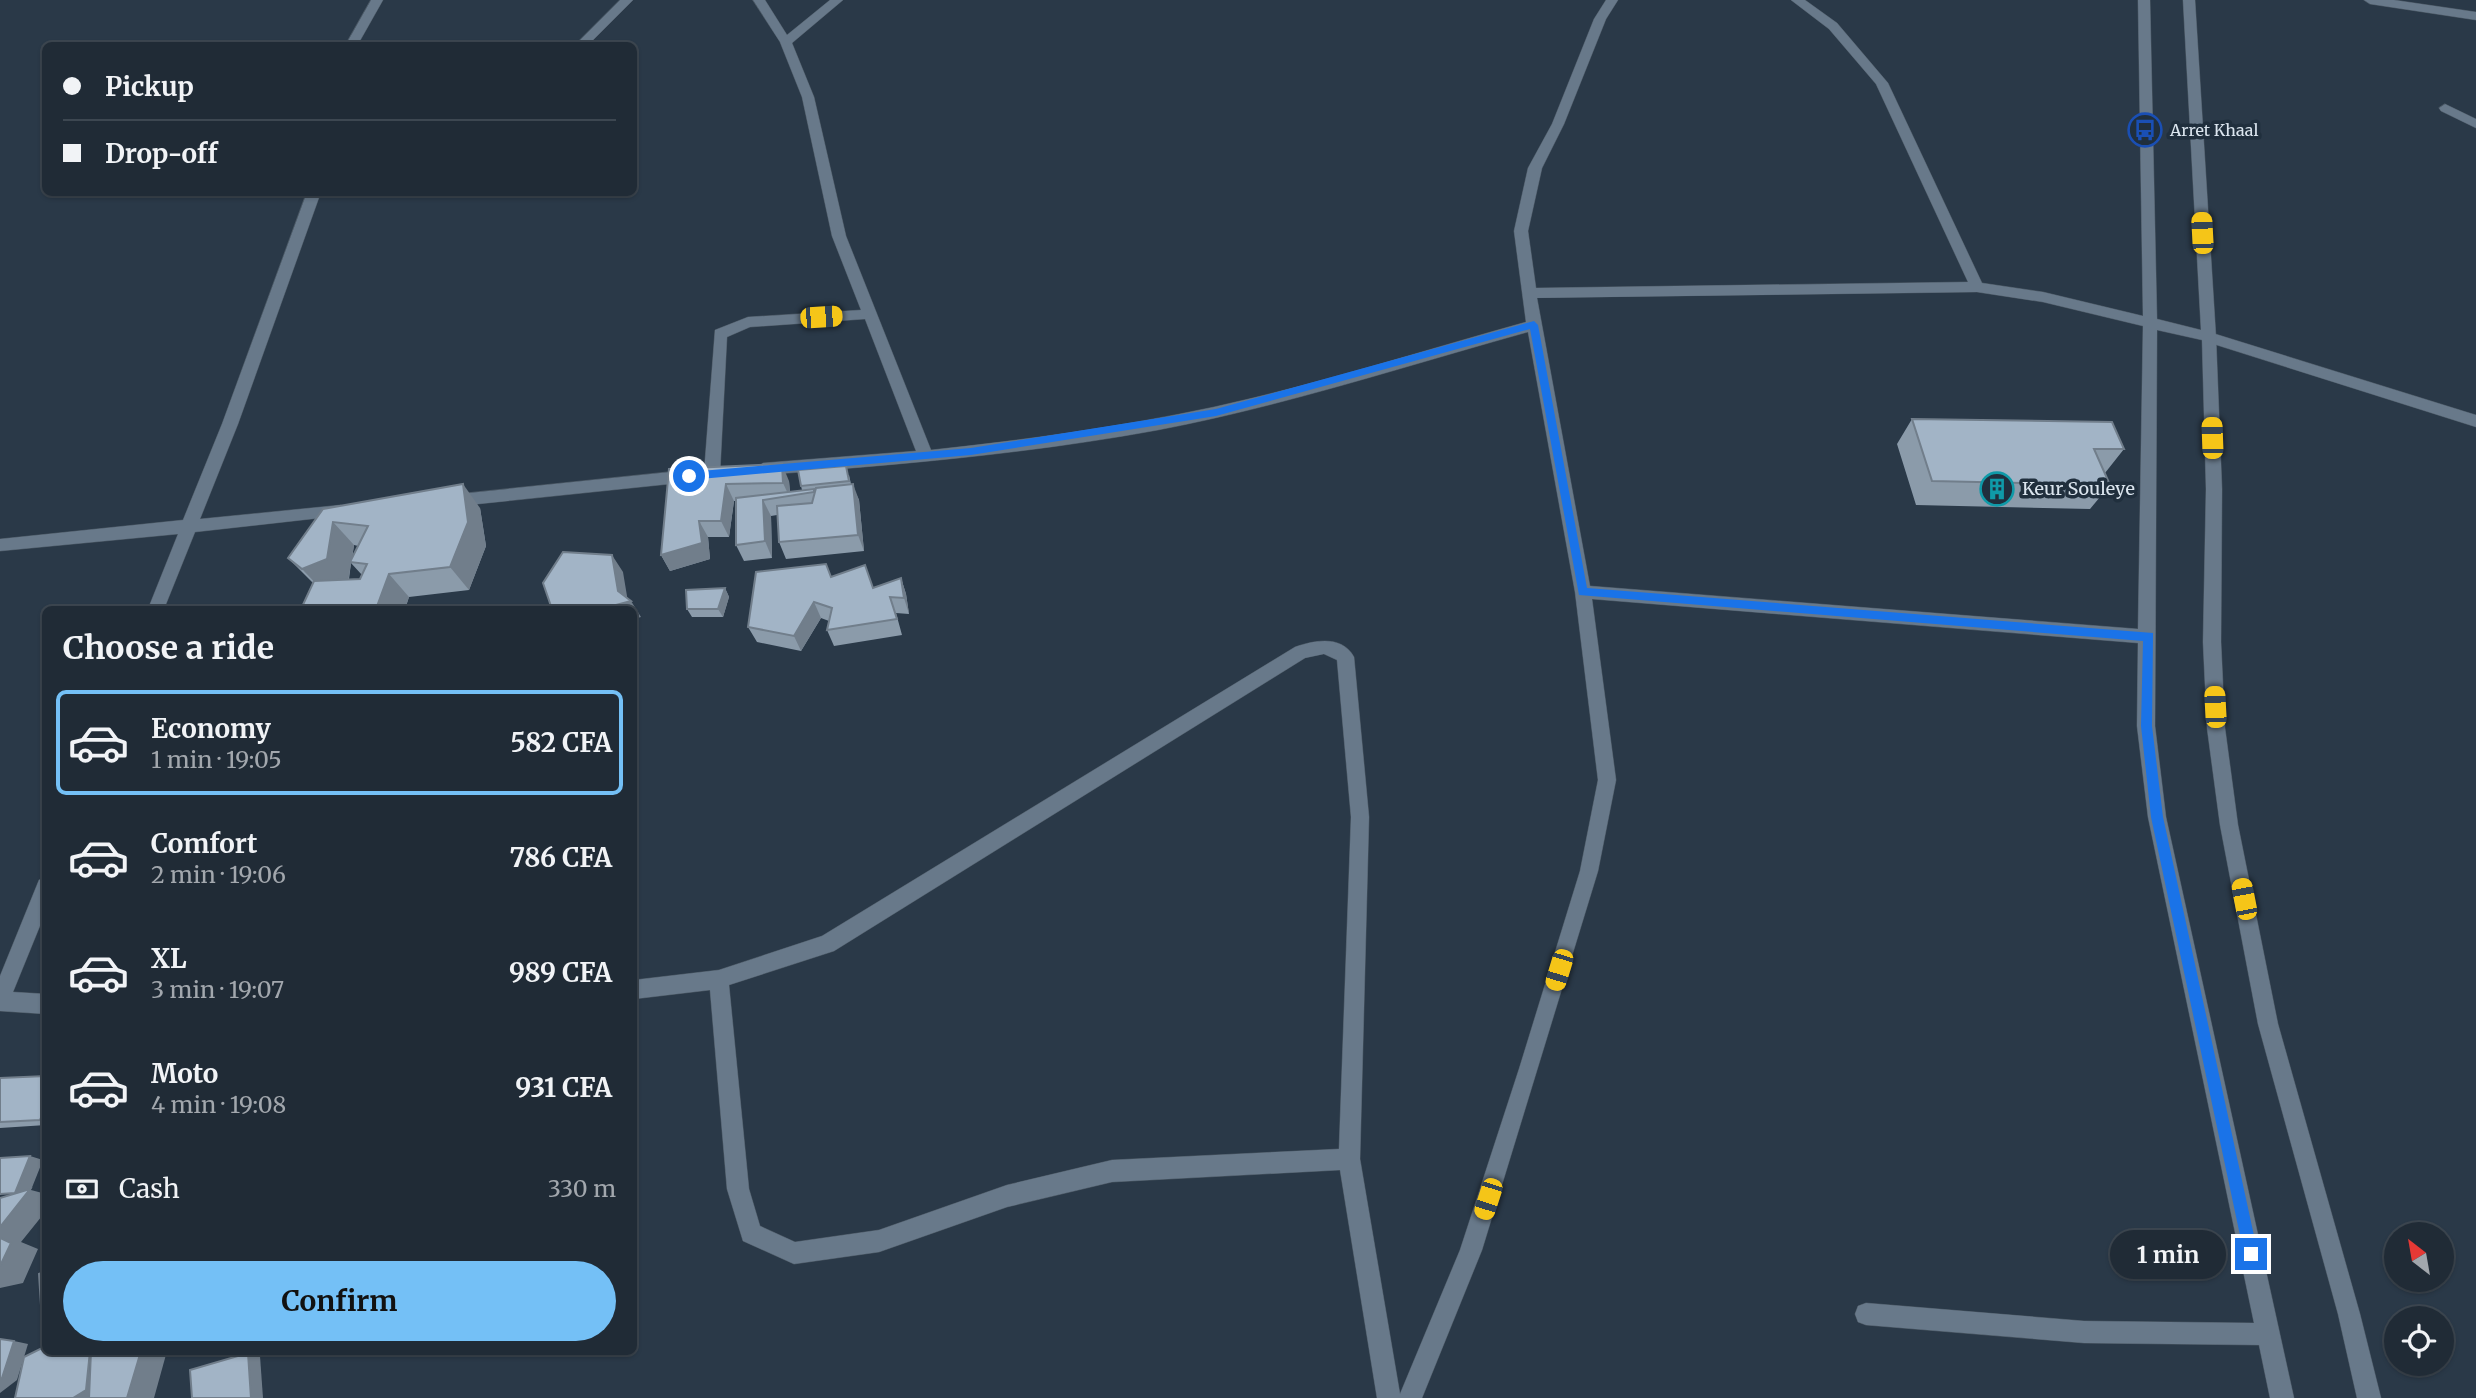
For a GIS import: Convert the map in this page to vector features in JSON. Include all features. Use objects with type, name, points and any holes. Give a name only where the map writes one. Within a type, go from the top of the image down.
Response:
[{"type":"street","points":[[353,42],[377,0]]},
{"type":"street","points":[[583,42],[628,0]]},
{"type":"street","points":[[759,0],[786,42],[808,97],[839,236],[926,457]]},
{"type":"street","points":[[786,42],[837,0]]},
{"type":"street","points":[[1410,1398],[1471,1250],[1589,871],[1607,780],[1583,592],[1528,293],[1521,231],[1535,168],[1558,124],[1600,19],[1612,0]]},
{"type":"street","points":[[1797,0],[1833,26],[1882,83],[1977,286]]},
{"type":"street","points":[[2144,0],[2150,322],[2149,637],[2146,726],[2157,817],[2282,1398]]},
{"type":"street","points":[[2189,0],[2209,337],[2214,489],[2212,642],[2217,729],[2230,825],[2268,1024],[2349,1314],[2369,1398]]},
{"type":"street","points":[[2370,0],[2476,16]]},
{"type":"street","points":[[2445,108],[2476,124]]},
{"type":"street","points":[[157,606],[313,196]]},
{"type":"street","points":[[1528,293],[1977,286],[2043,297],[2209,337],[2476,421]]},
{"type":"street","points":[[435,502],[719,472],[720,334],[748,323],[870,314]]},
{"type":"street","points":[[752,470],[926,457],[1039,443],[1216,412],[1534,325]]},
{"type":"street","points":[[0,545],[354,510]]},
{"type":"street","points":[[1583,592],[2149,637]]},
{"type":"street","points":[[637,989],[719,979],[827,944],[1301,652],[1329,646],[1337,649],[1345,657],[1360,817],[1349,1159],[1389,1398]]},
{"type":"street","points":[[42,896],[0,1000],[42,1003]]},
{"type":"street","points":[[719,979],[741,1200],[751,1233],[793,1253],[879,1241],[1007,1196],[1112,1171],[1349,1159]]},
{"type":"street","points":[[1866,1314],[2084,1332],[2268,1334]]},
{"type":"building","points":[[1912,419],[2112,422],[2124,449],[2094,449],[2110,485],[1932,481]]},
{"type":"building","points":[[782,464],[783,483],[726,484],[721,521],[699,521],[702,543],[661,555],[669,469]]},
{"type":"building","points":[[846,466],[849,481],[801,486],[798,470]]},
{"type":"building","points":[[463,484],[468,522],[450,567],[389,574],[377,606],[302,606],[314,581],[360,579],[367,564],[350,562],[368,526],[333,522],[327,559],[302,569],[288,558],[323,509]]},
{"type":"building","points":[[853,484],[858,535],[779,542],[777,506],[812,503],[816,488]]},
{"type":"building","points":[[814,489],[814,492],[763,500],[765,541],[736,545],[736,498]]},
{"type":"building","points":[[563,552],[612,555],[618,591],[631,601],[612,606],[551,606],[543,583]]},
{"type":"building","points":[[826,564],[831,577],[865,565],[873,588],[901,578],[904,598],[890,597],[897,619],[827,630],[832,608],[814,602],[794,636],[748,627],[756,572]]},
{"type":"building","points":[[725,588],[718,609],[687,609],[686,590]]},
{"type":"building","points":[[42,1076],[40,1120],[0,1122],[0,1078]]},
{"type":"building","points":[[30,1156],[15,1193],[0,1194],[0,1158]]},
{"type":"building","points":[[30,1189],[0,1227],[0,1198]]},
{"type":"building","points":[[0,1238],[11,1243],[0,1266]]},
{"type":"building","points":[[42,1273],[42,1321],[39,1274]]},
{"type":"building","points":[[0,1339],[14,1341],[0,1379]]},
{"type":"building","points":[[42,1348],[42,1355],[90,1355],[86,1390],[73,1398],[15,1398],[24,1357]]},
{"type":"building","points":[[91,1355],[140,1355],[127,1398],[89,1398]]},
{"type":"building","points":[[248,1355],[251,1398],[192,1398],[190,1370]]},
{"type":"place","name":"Arret Khaal","points":[[2145,130]]},
{"type":"place","name":"Keur Souleye","points":[[1997,489]]},
{"type":"route","points":[[689,476],[926,457],[1039,443],[1216,412],[1534,325],[1583,592],[2149,637],[2146,726],[2157,817],[2251,1254]]}]
